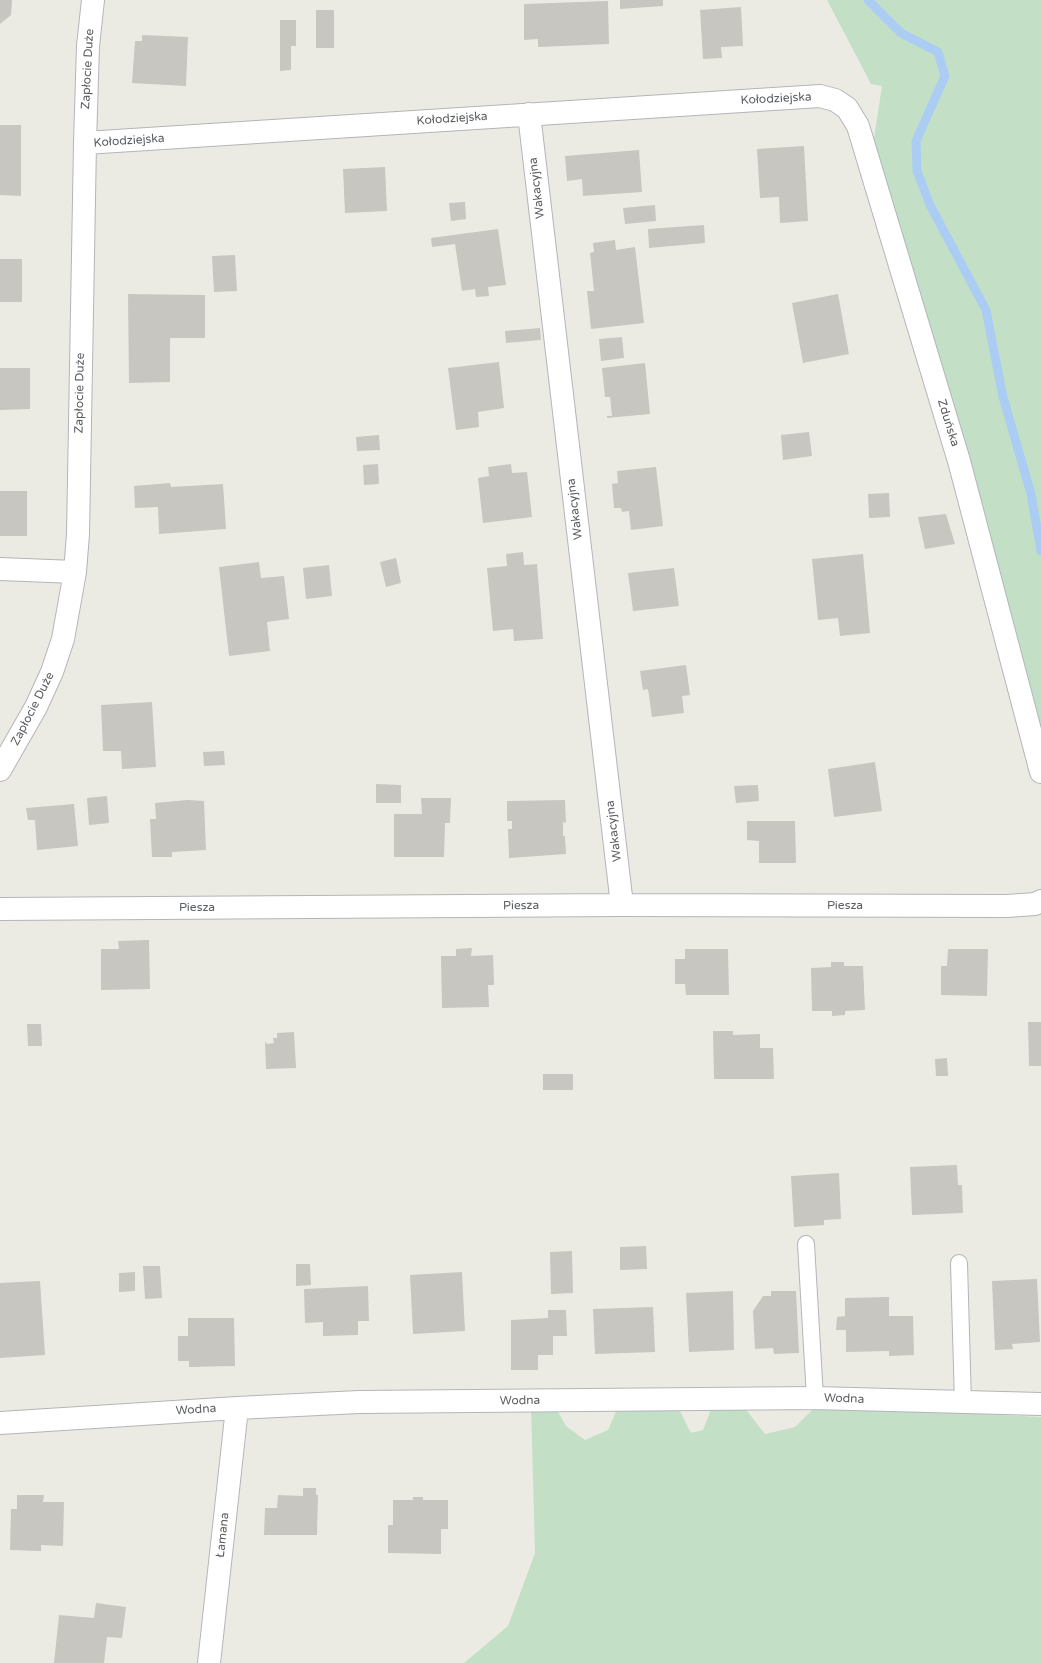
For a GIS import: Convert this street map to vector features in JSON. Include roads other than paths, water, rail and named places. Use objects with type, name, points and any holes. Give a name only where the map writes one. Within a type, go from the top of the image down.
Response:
[{"type":"street","name":"Zapłocie Duże","points":[[0,770],[36,707],[52,672],[63,639],[75,572],[78,534],[88,46],[93,0]]},
{"type":"street","name":"Kołodziejska","points":[[85,143],[820,96]]},
{"type":"street","name":"Zduńska","points":[[820,96],[835,100],[847,108],[858,126],[959,461],[1041,772]]},
{"type":"street","name":"Wakacyjna","points":[[528,114],[622,905]]},
{"type":"street","points":[[0,569],[75,572]]},
{"type":"street","name":"Piesza","points":[[0,909],[622,905],[1007,906],[1035,904],[1041,901]]},
{"type":"street","name":"Wodna","points":[[0,1423],[360,1402],[815,1398],[1041,1404]]},
{"type":"street","name":"Łamana","points":[[209,1663],[237,1408]]},
{"type":"lane","points":[[806,1244],[815,1398]]},
{"type":"lane","points":[[959,1263],[963,1403]]},
{"type":"waterway","points":[[868,0],[901,33],[938,52],[945,76],[916,141],[917,171],[930,205],[986,310],[1003,397],[1031,494],[1041,551]]}]
